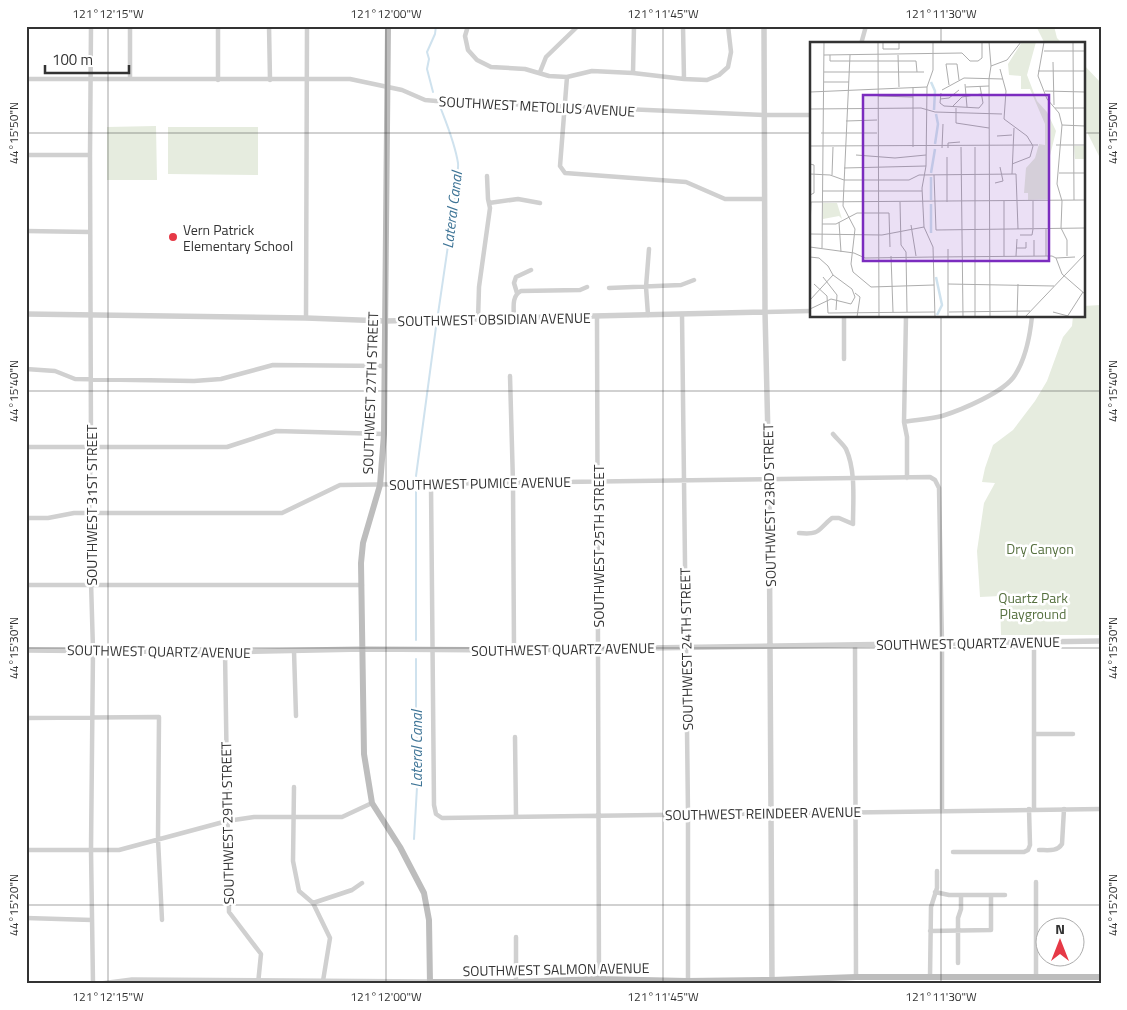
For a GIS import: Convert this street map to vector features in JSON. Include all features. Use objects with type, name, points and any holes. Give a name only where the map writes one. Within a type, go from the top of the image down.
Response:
[{"type":"main road","name":"SOUTHWEST 27TH STREET","points":[[388,26],[384,434],[380,485],[363,543],[364,754],[372,803],[400,847],[424,893],[428,920],[430,983]]},
{"type":"main road","name":"SOUTHWEST SALMON AVENUE","points":[[430,983],[599,981],[772,982],[856,977],[1036,976],[1077,980],[1101,977]]},
{"type":"street","name":"SOUTHWEST 31ST STREET","points":[[91,26],[91,447],[89,513],[93,650],[93,984]]},
{"type":"street","points":[[130,26],[130,79]]},
{"type":"street","points":[[218,26],[218,80]]},
{"type":"street","points":[[269,26],[270,80]]},
{"type":"street","points":[[306,318],[308,26]]},
{"type":"street","points":[[468,26],[465,36],[468,50],[477,60],[491,67],[540,72],[549,76],[567,77],[592,71],[707,80],[719,76],[728,66],[731,52],[728,26]]},
{"type":"street","points":[[540,72],[546,57],[578,26]]},
{"type":"street","points":[[633,73],[634,26]]},
{"type":"street","points":[[683,26],[684,79]]},
{"type":"street","name":"SOUTHWEST 23RD STREET","points":[[764,26],[772,982]]},
{"type":"street","points":[[862,42],[866,26]]},
{"type":"street","points":[[567,77],[560,166],[565,173],[686,182],[725,199],[764,199]]},
{"type":"street","name":"SOUTHWEST METOLIUS AVENUE","points":[[26,79],[350,79],[402,90],[425,100],[436,102],[764,115],[810,115]]},
{"type":"street","points":[[26,155],[90,155]]},
{"type":"street","points":[[478,320],[479,287],[489,227],[490,208],[487,176]]},
{"type":"street","points":[[489,203],[518,199],[540,203]]},
{"type":"street","points":[[26,231],[90,232]]},
{"type":"street","points":[[648,315],[646,287],[649,249]]},
{"type":"street","points":[[517,293],[514,283],[516,277],[532,270]]},
{"type":"street","points":[[608,288],[681,285],[694,280]]},
{"type":"street","points":[[514,319],[514,298],[521,291],[580,290],[587,287]]},
{"type":"street","name":"SOUTHWEST OBSIDIAN AVENUE","points":[[26,314],[385,321],[810,311]]},
{"type":"street","name":"SOUTHWEST 24TH STREET","points":[[682,314],[688,813],[688,982]]},
{"type":"street","name":"SOUTHWEST 25TH STREET","points":[[597,317],[599,981]]},
{"type":"street","points":[[844,318],[844,359]]},
{"type":"street","points":[[906,318],[904,422],[907,437],[907,478]]},
{"type":"street","points":[[904,422],[941,416],[976,403],[996,392],[1015,376],[1029,341],[1032,318]]},
{"type":"street","points":[[26,369],[55,371],[74,379],[194,381],[221,379],[273,365],[385,366]]},
{"type":"street","points":[[510,376],[514,650]]},
{"type":"street","points":[[26,447],[227,447],[276,431],[384,434]]},
{"type":"street","points":[[800,533],[812,534],[820,530],[832,518],[839,518],[853,524],[850,460],[845,447],[833,434]]},
{"type":"street","name":"SOUTHWEST PUMICE AVENUE","points":[[26,518],[48,518],[74,513],[282,513],[340,485],[930,477],[938,483],[942,643]]},
{"type":"street","points":[[431,484],[433,650]]},
{"type":"street","points":[[26,585],[362,585]]},
{"type":"street","name":"SOUTHWEST QUARTZ AVENUE","points":[[26,650],[225,652],[363,649],[514,650],[1101,641]]},
{"type":"street","points":[[953,852],[1024,852],[1028,850],[1030,845],[1034,734],[1034,642]]},
{"type":"street","points":[[942,643],[942,810]]},
{"type":"street","points":[[855,645],[856,977]]},
{"type":"street","name":"SOUTHWEST REINDEER AVENUE","points":[[433,650],[434,805],[436,814],[442,818],[688,813],[1101,809]]},
{"type":"street","points":[[294,651],[296,716]]},
{"type":"street","name":"SOUTHWEST 29TH STREET","points":[[225,652],[229,912],[261,954],[258,982]]},
{"type":"street","points":[[26,718],[159,717],[158,839],[162,920]]},
{"type":"street","points":[[1034,734],[1073,734]]},
{"type":"street","points":[[514,737],[516,816]]},
{"type":"street","points":[[294,787],[293,861],[299,891],[314,902],[330,938],[323,981]]},
{"type":"street","points":[[26,850],[119,850],[227,821],[254,817],[342,817],[372,803]]},
{"type":"street","points":[[1039,850],[1057,850],[1062,844],[1064,809]]},
{"type":"street","points":[[930,977],[931,907],[937,888],[937,871]]},
{"type":"street","points":[[1036,882],[1036,976]]},
{"type":"street","points":[[314,902],[352,890],[362,883]]},
{"type":"street","points":[[935,892],[961,895],[1005,895]]},
{"type":"street","points":[[958,964],[958,918],[961,909],[961,895]]},
{"type":"street","points":[[930,931],[991,930],[991,895]]},
{"type":"street","points":[[26,918],[92,920]]},
{"type":"street","points":[[516,937],[516,983]]},
{"type":"street","name":"SOUTHWEST SALMON AVENUE","points":[[101,984],[132,980],[174,982],[323,981],[430,983]]},
{"type":"green space","points":[[1036,26],[1054,26],[1057,38],[1061,42],[1044,42]]},
{"type":"green space","points":[[1084,65],[1101,83],[1101,160],[1084,126]]},
{"type":"green space","points":[[156,126],[157,180],[107,180],[107,127]]},
{"type":"green space","points":[[168,127],[258,127],[258,175],[168,174]]},
{"type":"green space","name":"Dry Canyon","points":[[1101,305],[1101,635],[1001,635],[1000,596],[980,597],[977,551],[984,503],[995,483],[982,482],[985,468],[993,445],[1013,430],[1035,401],[1047,381],[1063,337],[1072,326],[1073,318],[1084,318],[1084,306]]},
{"type":"waterway","name":"Lateral Canal","points":[[433,92],[427,69],[429,59],[427,52],[435,34],[436,26]]},
{"type":"waterway","name":"Lateral Canal","points":[[438,314],[458,167],[453,142],[441,109]]},
{"type":"waterway","name":"Lateral Canal","points":[[416,476],[436,327]]},
{"type":"waterway","name":"Lateral Canal","points":[[416,492],[416,640]]},
{"type":"waterway","name":"Lateral Canal","points":[[414,839],[418,770],[416,659]]},
{"type":"place","name":"Vern Patrick Elementary School","points":[[173,237]]},
{"type":"park label","name":"Quartz Park Playground","points":[[1033,606]]}]
